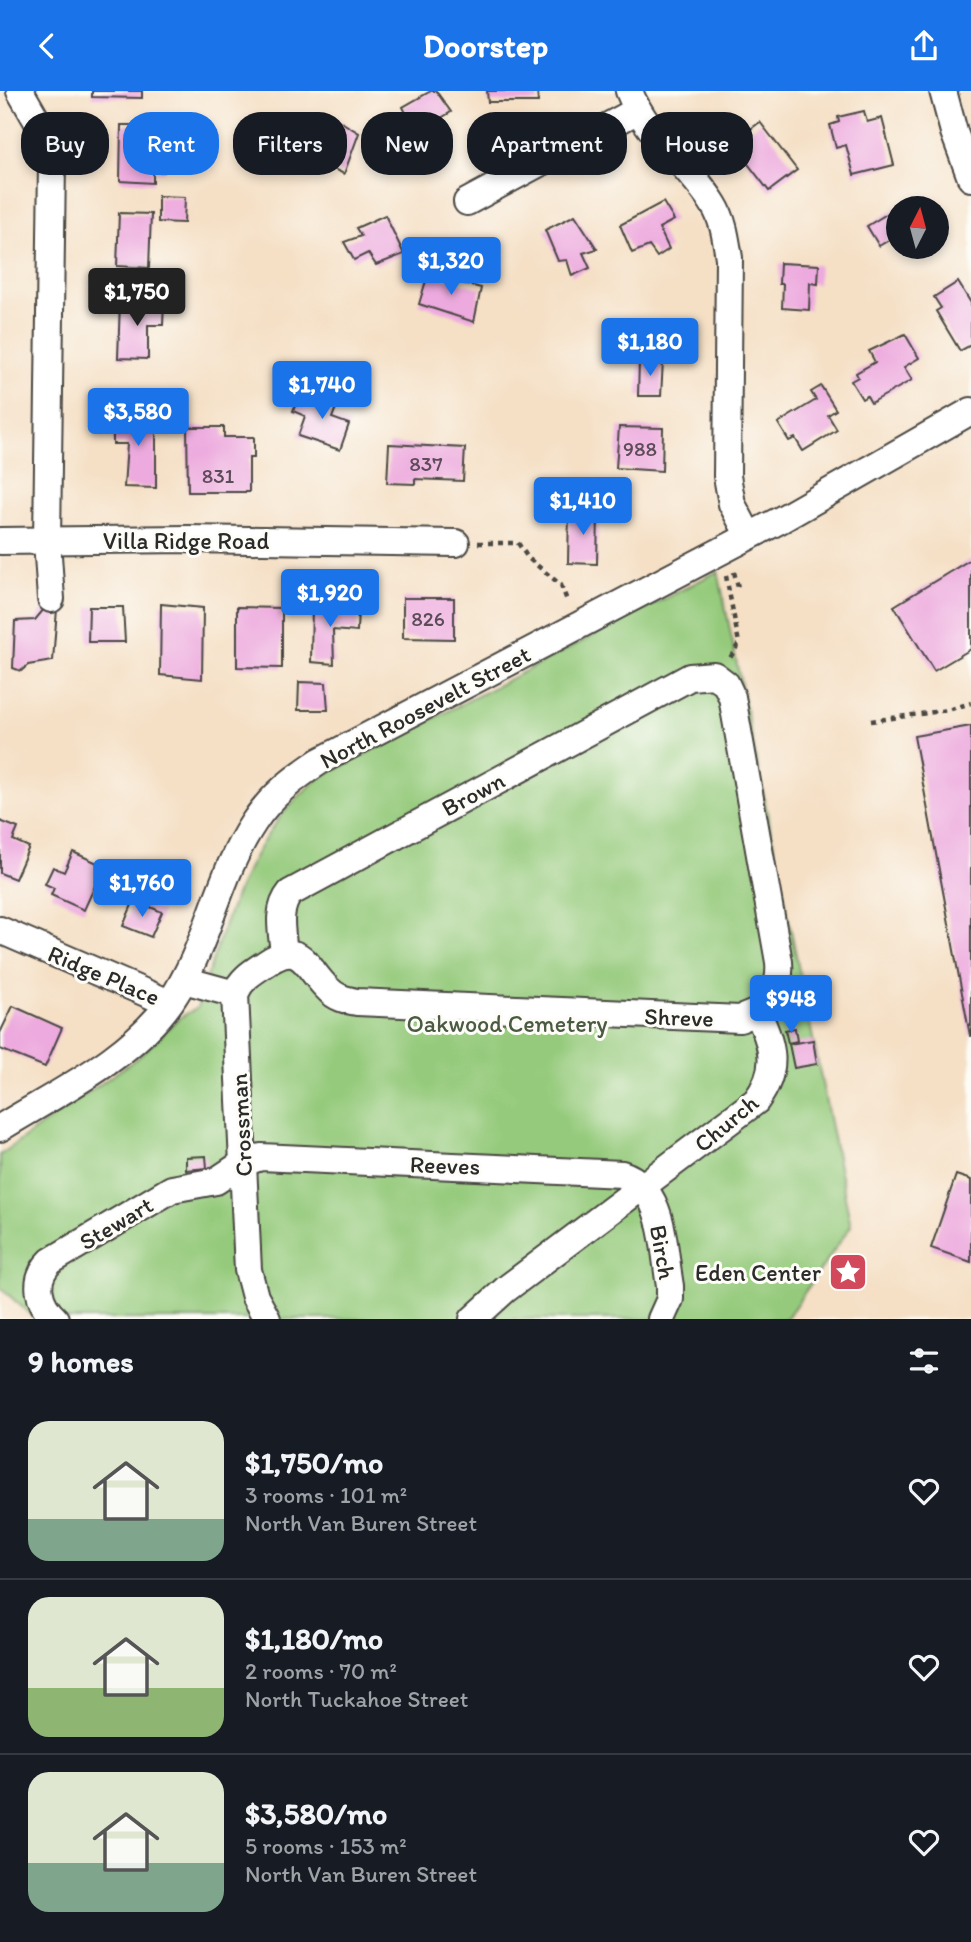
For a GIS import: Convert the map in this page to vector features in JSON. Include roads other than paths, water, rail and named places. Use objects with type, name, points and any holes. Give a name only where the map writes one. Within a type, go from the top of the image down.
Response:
[{"type":"street","points":[[20,91],[47,138],[52,163],[47,541],[51,599]]},
{"type":"street","points":[[943,91],[971,178]]},
{"type":"street","points":[[467,202],[634,101],[715,206],[725,231],[729,258],[727,476],[732,505],[749,536]]},
{"type":"street","name":"North Roosevelt Street","points":[[0,1128],[123,1050],[169,1003],[184,980],[242,842],[254,820],[293,778],[331,754],[749,536],[971,411]]},
{"type":"street","name":"Villa Ridge Road","points":[[0,541],[456,543]]},
{"type":"street","name":"Brown","points":[[284,953],[280,915],[284,900],[290,893],[690,677],[714,675],[726,684],[732,697],[779,962],[777,988],[757,1013]]},
{"type":"street","name":"Ridge Place","points":[[0,930],[169,1003]]},
{"type":"street","points":[[184,980],[235,994],[245,977],[284,953]]},
{"type":"street","name":"Shreve","points":[[284,953],[297,954],[305,960],[328,991],[342,999],[357,1002],[740,1019],[757,1013]]},
{"type":"street","name":"Crossman","points":[[235,994],[248,1270],[255,1297],[267,1319]]},
{"type":"street","name":"Church","points":[[472,1319],[506,1289],[756,1101],[767,1087],[773,1070],[773,1049],[757,1013]]},
{"type":"street","name":"Reeves","points":[[243,1163],[261,1157],[610,1173],[634,1178],[645,1186]]},
{"type":"street","name":"Stewart","points":[[55,1319],[46,1310],[39,1293],[40,1277],[51,1261],[172,1189],[216,1181],[243,1163]]},
{"type":"street","name":"Birch","points":[[645,1186],[655,1205],[670,1286],[670,1299],[662,1319]]},
{"type":"place","name":"Eden Center","points":[[848,1272]]},
{"type":"park label","name":"Oakwood Cemetery","points":[[507,1023]]}]
